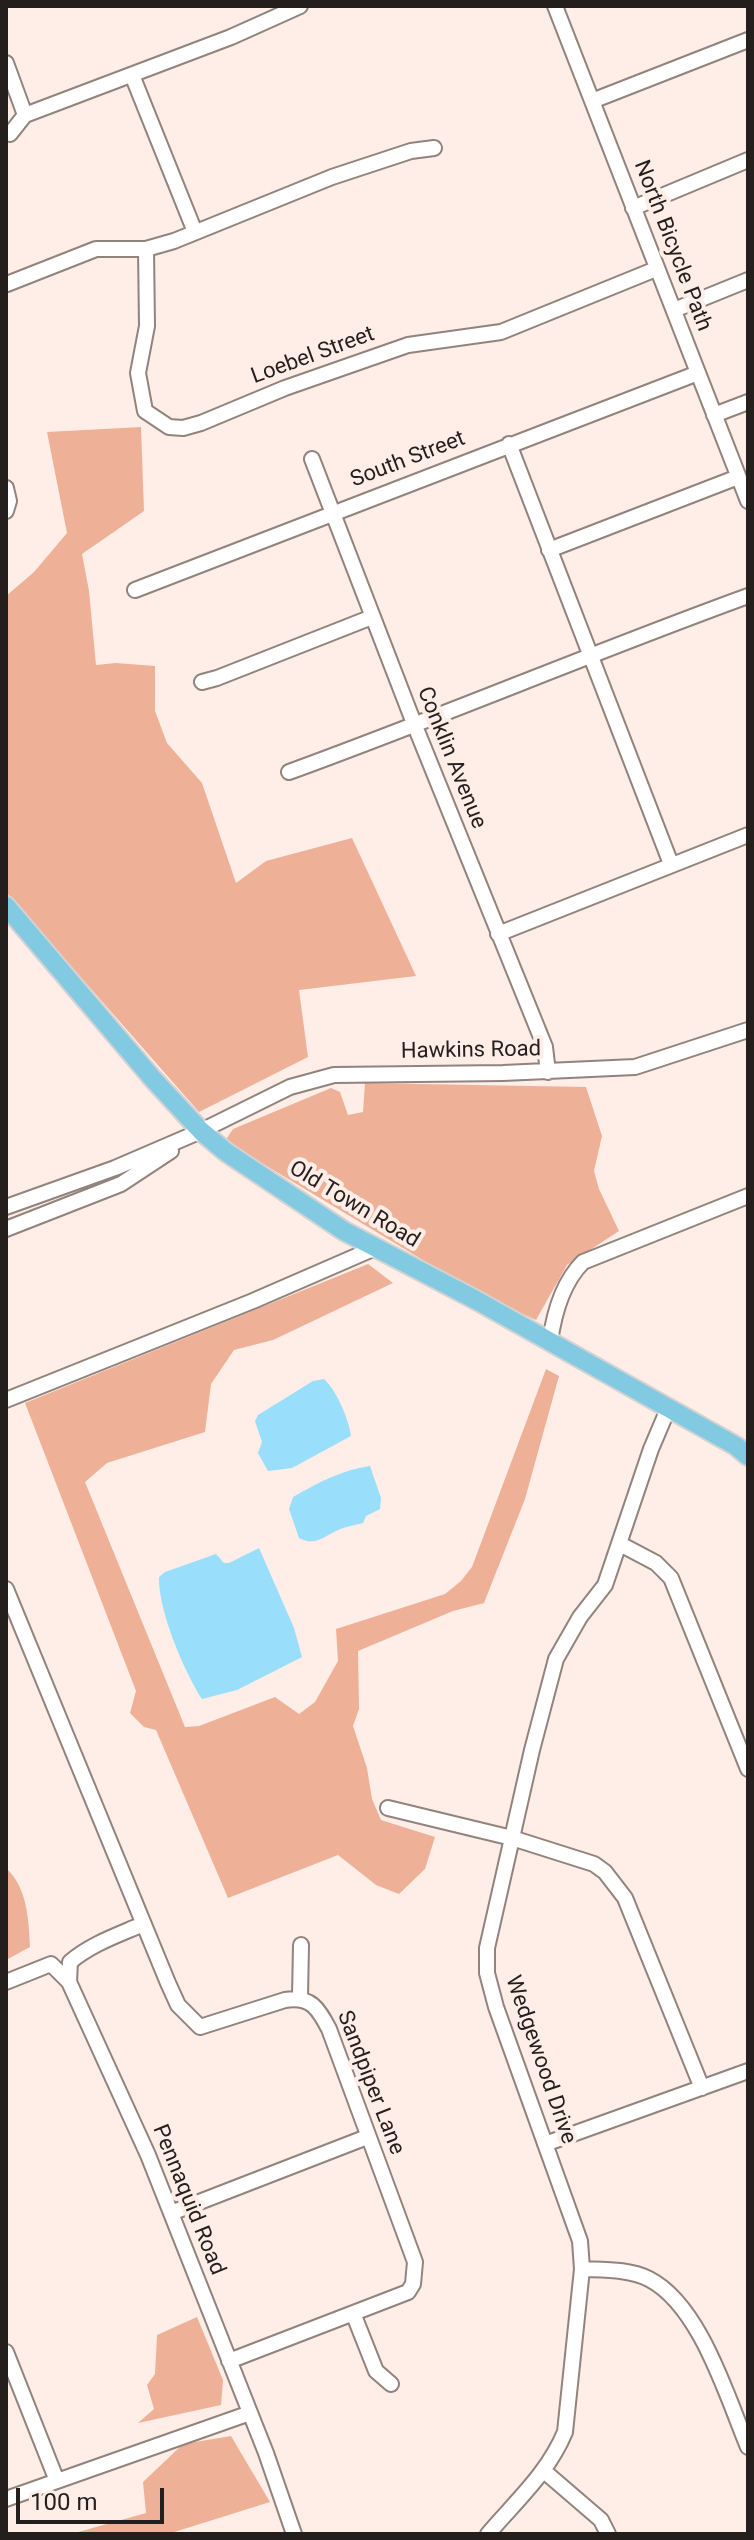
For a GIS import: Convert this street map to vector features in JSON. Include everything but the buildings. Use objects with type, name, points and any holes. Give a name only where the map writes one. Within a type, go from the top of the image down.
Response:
[{"type":"main road","name":"Old Town Road","points":[[6,906],[201,1131],[249,1169],[375,1248],[744,1448]]},
{"type":"street","points":[[10,134],[25,115],[231,37],[300,6]]},
{"type":"street","name":"North Bicycle Path","points":[[555,6],[748,501]]},
{"type":"street","points":[[592,101],[748,40]]},
{"type":"street","points":[[6,63],[25,115]]},
{"type":"street","points":[[132,75],[195,232]]},
{"type":"street","points":[[7,284],[96,249],[146,249],[332,177],[411,151],[434,148]]},
{"type":"street","points":[[633,208],[748,160]]},
{"type":"street","name":"Loebel Street","points":[[146,249],[147,326],[138,373],[145,411],[169,427],[183,428],[408,345],[501,332],[656,269]]},
{"type":"street","points":[[674,310],[748,280]]},
{"type":"street","name":"South Street","points":[[135,590],[698,373]]},
{"type":"street","points":[[714,415],[748,402]]},
{"type":"street","points":[[509,444],[671,864]]},
{"type":"street","name":"Conklin Avenue","points":[[312,459],[415,726],[545,1047],[548,1072]]},
{"type":"street","points":[[549,550],[738,477]]},
{"type":"street","points":[[6,488],[9,501],[6,511]]},
{"type":"street","points":[[289,772],[415,726],[591,653],[748,596]]},
{"type":"street","points":[[202,682],[372,617]]},
{"type":"street","points":[[498,934],[748,835]]},
{"type":"street","name":"Hawkins Road","points":[[201,1131],[290,1087],[334,1075],[548,1072],[635,1067],[748,1030]]},
{"type":"street","points":[[201,1131],[121,1184],[11,1227],[6,1206],[115,1168],[201,1131]]},
{"type":"street","points":[[550,1342],[561,1294],[570,1275],[583,1262],[748,1196]]},
{"type":"street","points":[[6,1400],[253,1301],[375,1248]]},
{"type":"street","name":"Wedgewood Drive","points":[[488,2534],[544,2471],[565,2432],[582,2269],[580,2241],[496,2007],[487,1973],[487,1948],[556,1659],[580,1617],[605,1585],[651,1449],[668,1409]]},
{"type":"street","points":[[620,1544],[656,1563],[671,1578],[748,1769]]},
{"type":"street","points":[[6,1589],[178,2005],[200,2027],[300,1997],[301,1945]]},
{"type":"street","points":[[388,1808],[512,1838],[594,1864],[615,1883],[625,1898],[702,2088]]},
{"type":"street","points":[[69,1982],[70,1962],[87,1949],[143,1924]]},
{"type":"street","points":[[6,1982],[51,1964],[69,1982]]},
{"type":"street","name":"Pennaquid Road","points":[[69,1982],[148,2155],[250,2413],[294,2534]]},
{"type":"street","name":"Sandpiper Lane","points":[[229,2361],[408,2292],[415,2275],[415,2262],[329,2029],[312,2004],[300,1997]]},
{"type":"street","points":[[545,2144],[748,2071]]},
{"type":"street","points":[[171,2213],[367,2137]]},
{"type":"street","points":[[582,2269],[647,2277],[676,2298],[700,2336],[748,2447]]},
{"type":"street","points":[[353,2313],[376,2371],[391,2384]]},
{"type":"street","points":[[6,2352],[57,2481]]},
{"type":"street","points":[[6,2499],[250,2413]]},
{"type":"street","points":[[544,2471],[601,2520],[608,2534]]},
{"type":"shaded area","points":[[141,427],[144,511],[82,554],[96,665],[155,666],[155,711],[167,743],[202,783],[236,883],[266,861],[352,838],[416,976],[299,990],[308,1057],[199,1112],[6,892],[6,596],[34,572],[67,533],[47,432]]},
{"type":"shaded area","points":[[365,1083],[586,1087],[602,1136],[594,1171],[619,1231],[567,1265],[536,1320],[486,1298],[225,1141],[233,1129],[331,1088],[340,1092],[348,1115],[363,1112]]},
{"type":"shaded area","points":[[368,1264],[393,1283],[273,1340],[234,1350],[211,1384],[205,1432],[107,1463],[85,1482],[185,1727],[199,1726],[275,1697],[299,1714],[315,1702],[338,1661],[336,1629],[445,1594],[472,1567],[546,1369],[559,1376],[525,1499],[484,1603],[453,1611],[358,1651],[359,1709],[353,1726],[367,1768],[372,1799],[381,1820],[435,1837],[425,1869],[399,1894],[376,1885],[338,1855],[228,1898],[156,1730],[144,1727],[130,1713],[136,1691],[25,1403]]},
{"type":"shaded area","points":[[6,1868],[23,1894],[30,1947],[6,1960]]},
{"type":"shaded area","points":[[197,2317],[223,2380],[221,2405],[138,2423],[154,2409],[147,2385],[155,2374],[157,2335]]},
{"type":"shaded area","points":[[231,2436],[270,2502],[168,2534],[71,2534],[146,2513],[143,2482],[183,2444]]},
{"type":"water","points":[[324,1379],[342,1406],[351,1436],[292,1468],[268,1471],[258,1453],[262,1442],[255,1421],[258,1415],[313,1381]]},
{"type":"water","points":[[370,1466],[381,1498],[380,1509],[366,1516],[363,1523],[343,1528],[317,1541],[299,1538],[289,1509],[293,1497],[339,1474]]},
{"type":"water","points":[[259,1548],[294,1628],[302,1657],[237,1690],[202,1699],[173,1640],[159,1577],[216,1554],[224,1563],[229,1563]]}]
